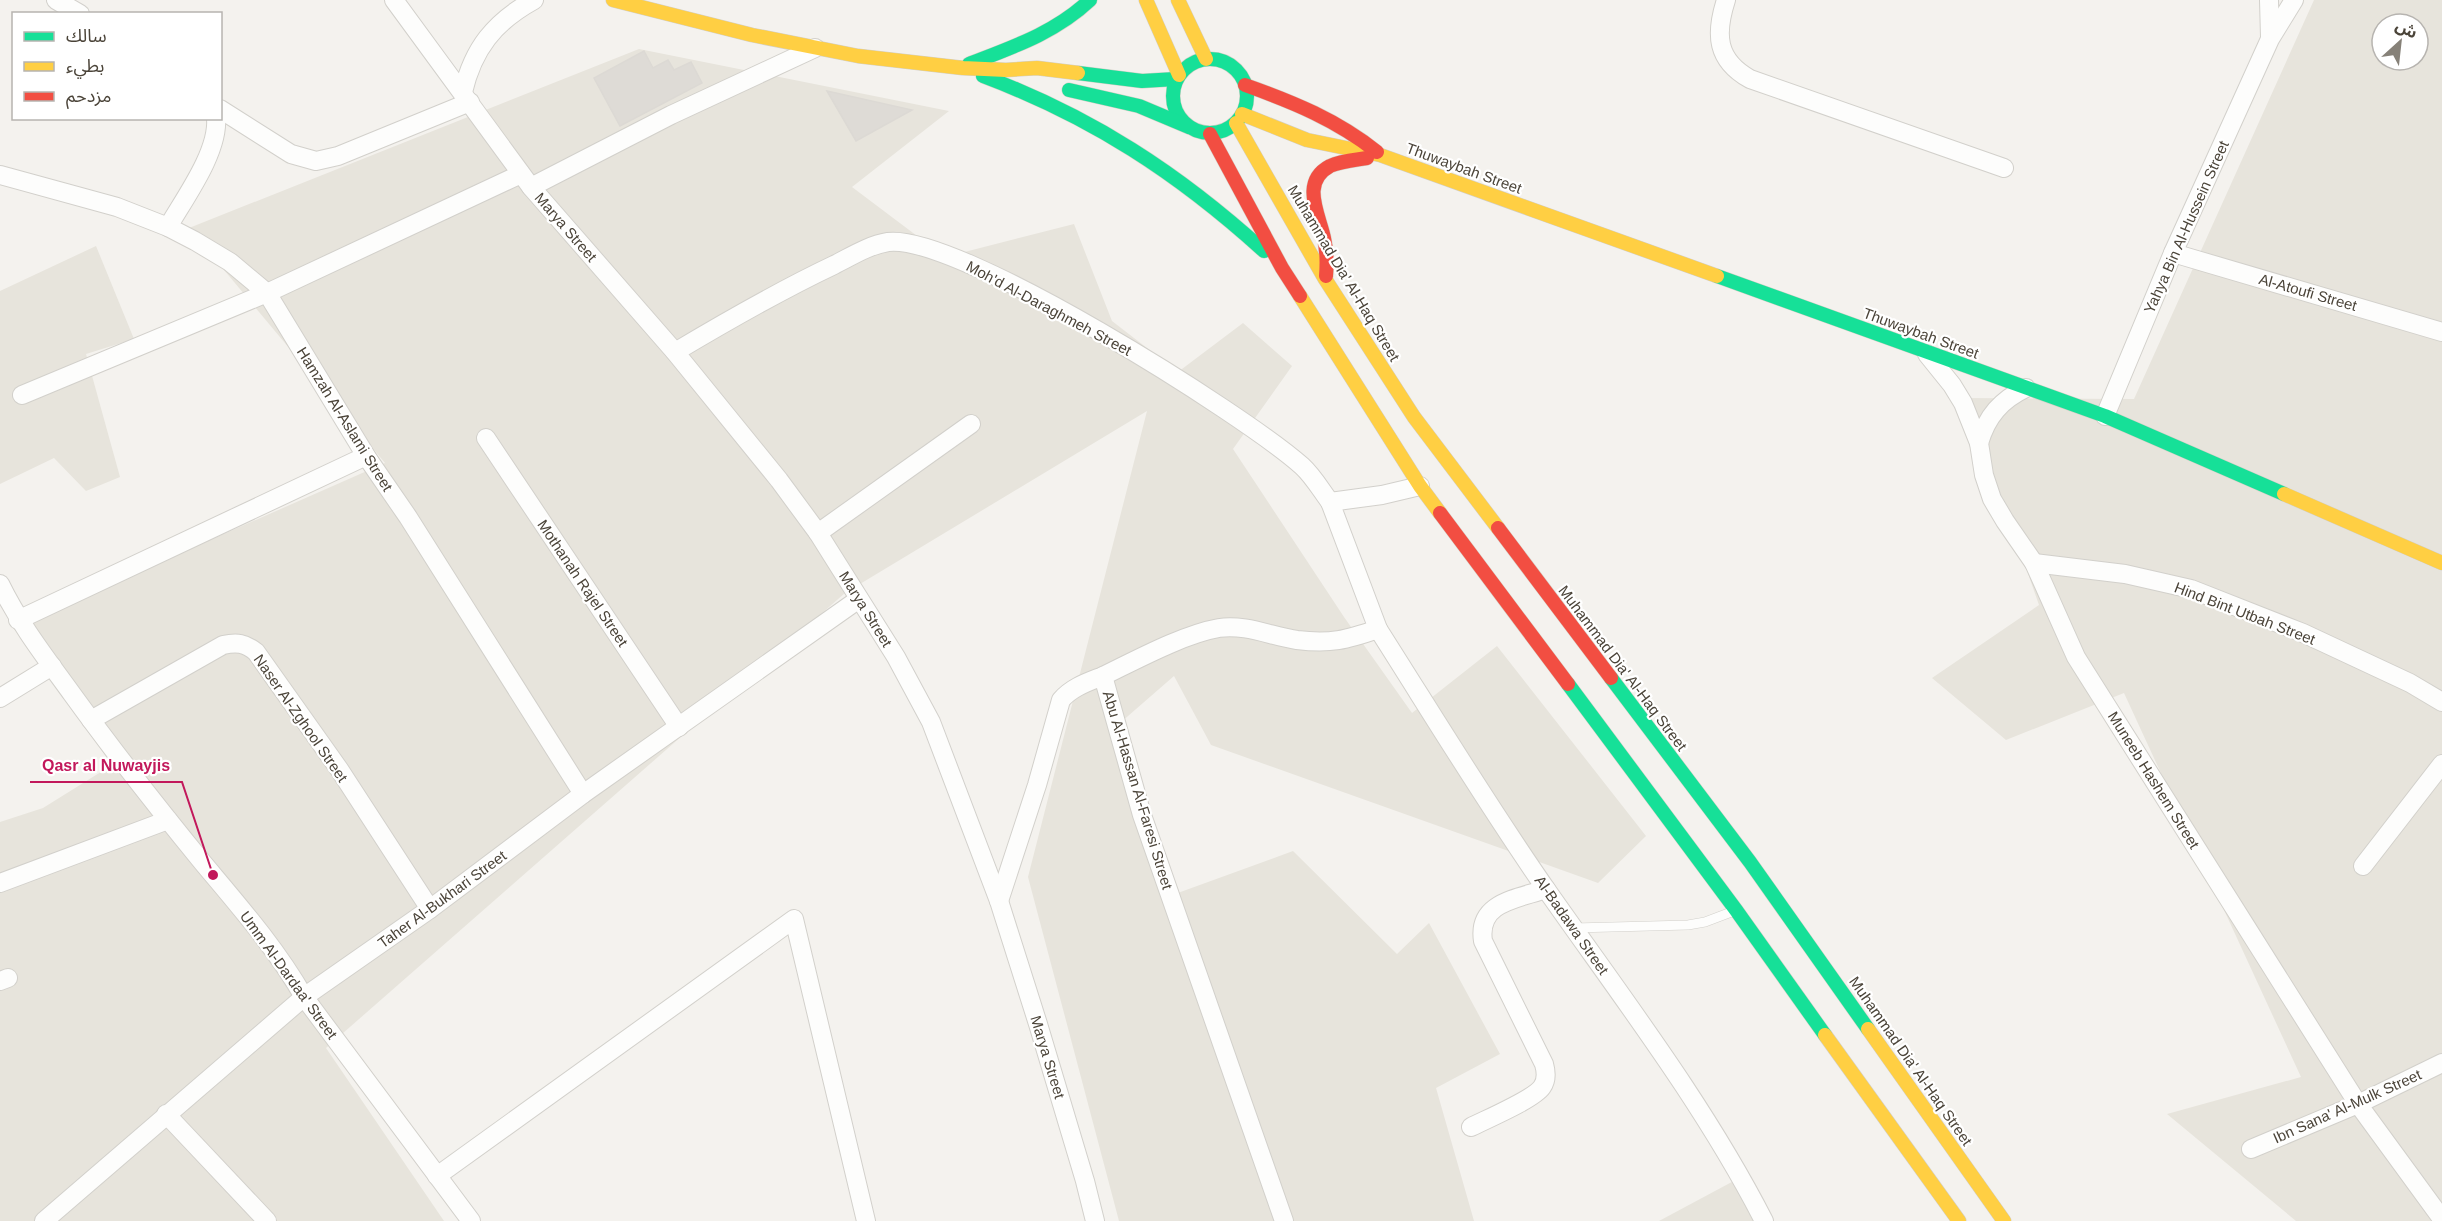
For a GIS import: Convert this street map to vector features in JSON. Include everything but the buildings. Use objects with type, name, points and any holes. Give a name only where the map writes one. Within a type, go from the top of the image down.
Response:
[{"type":"main road","points":[[613,0],[670,8],[815,48],[890,61],[960,68],[1008,70],[1044,68],[1136,83],[1178,77]]},
{"type":"main road","points":[[960,68],[1047,34],[1074,16],[1090,0]]},
{"type":"main road","points":[[1146,0],[1178,77]]},
{"type":"main road","points":[[1178,0],[1206,59]]},
{"type":"main road","points":[[1008,70],[1018,76],[1045,85],[1139,106],[1189,128],[1199,132],[1210,134],[1220,132],[1239,118],[1247,95],[1245,85],[1234,68],[1225,63],[1206,59],[1186,67],[1178,77],[1172,93],[1175,111],[1189,128]]},
{"type":"main road","points":[[960,68],[1025,90],[1082,118],[1136,149],[1212,205],[1282,268]]},
{"type":"main road","name":"Thuwaybah Street","points":[[1245,85],[1315,111],[1354,134],[1380,155]]},
{"type":"main road","name":"Thuwaybah Street","points":[[1239,118],[1307,140],[1380,155],[2105,416],[2442,562]]},
{"type":"main road","name":"Muhammad Dia' Al-Haq Street","points":[[1239,118],[1325,279],[1414,417],[1750,862],[2004,1221]]},
{"type":"main road","points":[[1210,134],[1282,268],[1420,486],[1736,910],[1959,1221]]},
{"type":"main road","points":[[1325,279],[1325,242],[1312,199],[1315,182],[1326,169],[1333,165],[1380,155]]},
{"type":"street","points":[[56,0],[77,12]]},
{"type":"street","name":"Marya Street","points":[[394,0],[526,180],[734,423],[818,533],[896,657],[931,722],[999,901],[1042,1035],[1095,1221]]},
{"type":"street","points":[[222,110],[291,154],[316,161],[338,156],[466,97],[475,53],[501,23],[534,0]]},
{"type":"street","points":[[1726,0],[1720,18],[1719,39],[1726,58],[1741,74],[2004,168]]},
{"type":"street","name":"Yahya Bin Al-Hussein Street","points":[[2269,0],[2270,39]]},
{"type":"street","name":"Yahya Bin Al-Hussein Street","points":[[2105,416],[2173,253],[2270,39],[2294,0]]},
{"type":"street","points":[[22,395],[267,294],[671,115],[815,48]]},
{"type":"street","points":[[168,227],[210,151],[217,126],[216,120]]},
{"type":"street","name":"Hamzah Al-Aslami Street","points":[[0,175],[117,207],[168,227],[195,240],[230,262],[267,294],[366,456],[408,517],[583,794]]},
{"type":"street","name":"Moh'd Al-Daraghmeh Street","points":[[675,352],[789,286],[859,252],[888,242],[915,244],[976,266],[1071,316],[1185,384],[1285,452],[1304,468],[1330,502]]},
{"type":"street","name":"Al-Atoufi Street","points":[[2173,253],[2442,332]]},
{"type":"street","name":"Muneeb Hashem Street","points":[[1925,352],[1958,394],[1979,442],[1984,475],[1992,499],[2034,563],[2076,657],[2358,1104],[2442,1219]]},
{"type":"street","points":[[1979,442],[1991,415],[2001,404],[2026,388]]},
{"type":"street","points":[[818,533],[970,424]]},
{"type":"street","name":"Mothanah Rajel Street","points":[[486,438],[679,727]]},
{"type":"street","points":[[18,620],[366,456]]},
{"type":"street","points":[[1378,629],[1330,502],[1382,495],[1420,486]]},
{"type":"street","name":"Hind Bint Utbah Street","points":[[2034,563],[2125,574],[2190,589],[2303,633],[2410,682],[2442,702]]},
{"type":"street","name":"Umm Al-Dardaa' Street","points":[[0,584],[18,620],[91,720],[168,820],[258,929],[287,968],[304,998],[471,1221]]},
{"type":"street","name":"Taher Al-Bukhari Street","points":[[44,1221],[304,998],[430,909],[583,794],[859,599]]},
{"type":"street","name":"Abu Al-Hassan Al-Faresi Street","points":[[1284,1221],[1142,815],[1103,675],[1184,640],[1220,628],[1247,629],[1296,639],[1323,641],[1342,641],[1378,629]]},
{"type":"street","name":"Al-Badawa Street","points":[[1378,629],[1546,889],[1681,1080],[1724,1149],[1764,1221]]},
{"type":"street","name":"Naser Al-Zghool Street","points":[[91,720],[223,645],[238,643],[247,645],[256,652],[339,769],[430,909]]},
{"type":"street","points":[[0,698],[52,666]]},
{"type":"street","points":[[999,901],[1037,785],[1061,700],[1080,685],[1103,675]]},
{"type":"street","points":[[2363,866],[2442,764]]},
{"type":"street","points":[[0,883],[168,820]]},
{"type":"street","points":[[1471,1127],[1534,1094],[1543,1086],[1546,1075],[1544,1064],[1483,941],[1482,930],[1485,918],[1492,909],[1546,889]]},
{"type":"street","points":[[437,1176],[794,919],[866,1221]]},
{"type":"street","name":"Ibn Sana' Al-Mulk Street","points":[[2251,1149],[2358,1104],[2442,1063]]},
{"type":"street","points":[[166,1114],[267,1221]]},
{"type":"lane","points":[[1574,928],[1689,925],[1713,920],[1736,910]]},
{"type":"shaded area","points":[[2314,0],[2442,0],[2442,1221],[2296,1221],[2167,1114],[2301,1077],[2124,693],[2006,740],[1932,678],[2039,605],[1967,398],[2134,399]]},
{"type":"shaded area","points":[[639,49],[949,111],[852,187],[945,257],[1074,224],[1112,321],[1178,372],[1243,323],[1292,366],[1233,449],[1344,617],[1412,713],[1497,646],[1646,836],[1598,883],[1211,745],[1174,676],[1120,723],[1175,894],[1293,851],[1397,954],[1429,923],[1500,1054],[1436,1088],[1474,1221],[1119,1221],[1028,877],[1147,411],[845,593],[326,1048],[444,1221],[0,1221],[0,822],[43,808],[112,765],[13,627],[385,463],[189,228]]},
{"type":"shaded area","points":[[96,246],[134,339],[86,354],[120,477],[86,491],[54,458],[0,484],[0,291]]},
{"type":"shaded area","points":[[1743,1176],[1761,1221],[1659,1221]]},
{"type":"traffic: fast","points":[[969,64],[1048,30],[1063,22],[1090,0]]},
{"type":"traffic: fast","points":[[1210,59],[1231,65],[1241,75],[1247,96],[1241,117],[1231,127],[1210,133],[1189,127],[1179,117],[1173,96],[1179,75],[1189,65],[1210,59]]},
{"type":"traffic: fast","points":[[1078,73],[1142,81],[1176,79]]},
{"type":"traffic: fast","points":[[983,76],[1061,110],[1132,150],[1199,197],[1264,251]]},
{"type":"traffic: fast","points":[[1069,90],[1139,106],[1189,127]]},
{"type":"traffic: fast","points":[[1717,276],[2105,416],[2284,494]]},
{"type":"traffic: fast","points":[[1611,678],[1750,862],[1868,1029]]},
{"type":"traffic: fast","points":[[1568,684],[1736,910],[1825,1035]]},
{"type":"traffic: slow","points":[[613,0],[752,35],[858,56],[963,68],[1006,70],[1037,68],[1078,73]]},
{"type":"traffic: slow","points":[[1146,0],[1179,75]]},
{"type":"traffic: slow","points":[[1178,0],[1206,59]]},
{"type":"traffic: slow","points":[[1242,114],[1307,140],[1380,155],[1717,276]]},
{"type":"traffic: slow","points":[[1236,123],[1325,279],[1414,417],[1498,528]]},
{"type":"traffic: slow","points":[[1300,296],[1420,486],[1440,513]]},
{"type":"traffic: slow","points":[[2284,494],[2442,563]]},
{"type":"traffic: slow","points":[[1868,1029],[2004,1221]]},
{"type":"traffic: slow","points":[[1825,1035],[1959,1221]]},
{"type":"traffic: jam","points":[[1245,85],[1330,121],[1377,152]]},
{"type":"traffic: jam","points":[[1210,134],[1282,268],[1300,296]]},
{"type":"traffic: jam","points":[[1326,276],[1325,243],[1314,199],[1316,181],[1321,173],[1330,166],[1367,158]]},
{"type":"traffic: jam","points":[[1440,513],[1568,684]]},
{"type":"traffic: jam","points":[[1498,528],[1611,678]]},
{"type":"place","name":"Qasr al Nuwayjis","points":[[213,875]]}]
